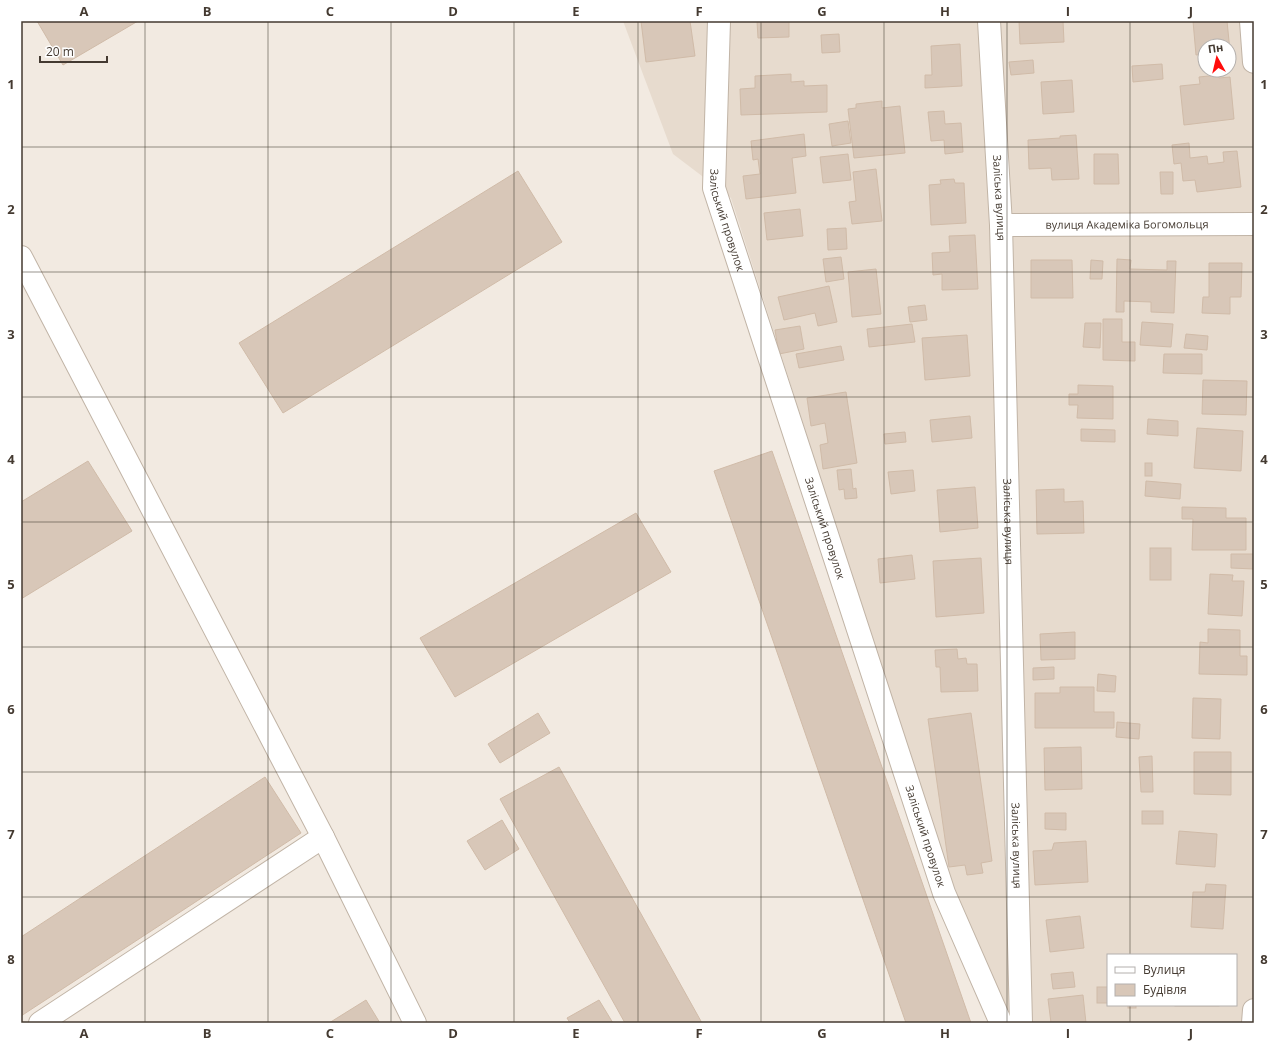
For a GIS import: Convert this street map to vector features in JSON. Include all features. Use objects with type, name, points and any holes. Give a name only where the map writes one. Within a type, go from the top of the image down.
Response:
[{"type":"street","name":"Заліський провулок","points":[[719,21],[714,188],[944,893],[1000,1023]]},
{"type":"street","name":"Заліська вулиця","points":[[989,21],[1001,225],[1021,1023]]},
{"type":"street","points":[[1251,21],[1254,62]]},
{"type":"street","name":"вулиця Академіка Богомольця","points":[[1001,225],[1254,224]]},
{"type":"street","points":[[21,257],[323,837],[415,1023]]},
{"type":"street","points":[[40,1023],[323,837]]},
{"type":"street","points":[[1253,1023],[1254,1010]]},
{"type":"shaded area","points":[[623,21],[1254,21],[1254,1023],[1013,1023],[958,908],[731,198],[673,154]]},
{"type":"building","points":[[37,21],[138,21],[63,65]]},
{"type":"building","points":[[641,21],[690,21],[695,56],[646,62]]},
{"type":"building","points":[[757,21],[789,21],[789,37],[758,38]]},
{"type":"building","points":[[1019,21],[1063,21],[1064,42],[1020,44]]},
{"type":"building","points":[[1193,21],[1227,21],[1229,38],[1197,38],[1196,55]]},
{"type":"building","points":[[839,34],[840,52],[822,53],[821,35]]},
{"type":"building","points":[[960,44],[962,86],[925,88],[925,75],[932,75],[931,46]]},
{"type":"building","points":[[1033,60],[1034,73],[1011,75],[1009,62]]},
{"type":"building","points":[[1162,64],[1163,79],[1133,82],[1132,66]]},
{"type":"building","points":[[791,74],[791,82],[804,81],[804,86],[827,85],[827,112],[741,115],[740,89],[755,88],[755,76]]},
{"type":"building","points":[[1199,78],[1230,78],[1234,119],[1184,125],[1180,86],[1200,84]]},
{"type":"building","points":[[1072,80],[1074,112],[1043,114],[1041,82]]},
{"type":"building","points":[[882,101],[882,108],[900,106],[905,153],[854,158],[848,109],[856,108],[856,104]]},
{"type":"building","points":[[944,111],[945,124],[961,123],[963,152],[945,154],[944,140],[931,141],[928,112]]},
{"type":"building","points":[[848,121],[851,143],[832,146],[829,124]]},
{"type":"building","points":[[804,134],[806,156],[792,158],[796,193],[746,199],[743,176],[760,174],[758,159],[753,160],[751,141]]},
{"type":"building","points":[[1076,135],[1079,179],[1052,180],[1051,168],[1029,169],[1028,140],[1060,138],[1060,136]]},
{"type":"building","points":[[1189,143],[1190,158],[1207,156],[1208,164],[1224,162],[1223,152],[1237,151],[1241,187],[1197,192],[1195,180],[1183,181],[1181,163],[1174,164],[1172,145]]},
{"type":"building","points":[[848,154],[851,180],[823,183],[820,157]]},
{"type":"building","points":[[1094,154],[1118,154],[1119,184],[1094,184]]},
{"type":"building","points":[[876,169],[882,221],[852,224],[849,202],[856,201],[853,172]]},
{"type":"building","points":[[518,171],[562,242],[283,413],[239,343]]},
{"type":"building","points":[[1160,172],[1173,172],[1173,194],[1161,194]]},
{"type":"building","points":[[954,179],[955,183],[964,183],[966,223],[931,225],[929,185],[941,184],[940,180]]},
{"type":"building","points":[[800,209],[803,236],[767,240],[764,213]]},
{"type":"building","points":[[846,228],[847,249],[828,250],[827,229]]},
{"type":"building","points":[[975,235],[978,289],[942,290],[942,274],[933,275],[932,253],[950,252],[949,236]]},
{"type":"building","points":[[841,257],[844,279],[826,282],[823,259]]},
{"type":"building","points":[[1117,259],[1131,260],[1130,269],[1167,270],[1167,261],[1176,261],[1174,313],[1151,312],[1151,302],[1124,301],[1124,312],[1116,312]]},
{"type":"building","points":[[1031,260],[1072,260],[1073,298],[1031,298]]},
{"type":"building","points":[[1091,260],[1103,261],[1102,279],[1090,279]]},
{"type":"building","points":[[1209,263],[1242,263],[1241,297],[1230,297],[1230,314],[1202,313],[1203,297],[1209,297]]},
{"type":"building","points":[[876,269],[881,314],[852,317],[848,272]]},
{"type":"building","points":[[829,286],[837,322],[818,326],[815,313],[784,320],[778,297]]},
{"type":"building","points":[[925,305],[927,320],[910,322],[908,307]]},
{"type":"building","points":[[1103,319],[1122,319],[1122,342],[1135,342],[1135,361],[1103,360]]},
{"type":"building","points":[[1142,322],[1173,324],[1171,347],[1140,345]]},
{"type":"building","points":[[1085,323],[1101,323],[1100,348],[1083,347]]},
{"type":"building","points":[[912,324],[915,342],[869,347],[867,329]]},
{"type":"building","points":[[800,326],[804,349],[779,354],[775,330]]},
{"type":"building","points":[[1186,334],[1208,336],[1207,350],[1184,348]]},
{"type":"building","points":[[967,335],[970,376],[925,380],[922,338]]},
{"type":"building","points":[[841,346],[844,360],[799,368],[796,354]]},
{"type":"building","points":[[1164,354],[1202,354],[1202,374],[1163,373]]},
{"type":"building","points":[[1203,380],[1247,381],[1246,415],[1202,414]]},
{"type":"building","points":[[1078,385],[1113,386],[1113,419],[1077,418],[1078,405],[1069,405],[1069,394],[1078,394]]},
{"type":"building","points":[[846,392],[857,463],[823,469],[820,445],[828,443],[825,423],[811,426],[807,398]]},
{"type":"building","points":[[970,416],[972,438],[932,442],[930,420]]},
{"type":"building","points":[[1148,419],[1178,421],[1178,436],[1147,434]]},
{"type":"building","points":[[1197,428],[1243,431],[1241,471],[1194,468]]},
{"type":"building","points":[[1081,429],[1115,430],[1115,442],[1081,441]]},
{"type":"building","points":[[905,432],[906,442],[885,444],[884,434]]},
{"type":"building","points":[[772,451],[971,1023],[906,1023],[714,471]]},
{"type":"building","points":[[88,461],[132,531],[21,599],[21,502]]},
{"type":"building","points":[[1145,463],[1152,463],[1152,476],[1145,476]]},
{"type":"building","points":[[851,469],[853,489],[856,488],[857,498],[845,499],[844,489],[839,490],[837,470]]},
{"type":"building","points":[[913,470],[915,491],[891,494],[888,472]]},
{"type":"building","points":[[1146,481],[1181,484],[1180,499],[1145,496]]},
{"type":"building","points":[[975,487],[978,528],[940,532],[937,490]]},
{"type":"building","points":[[1064,489],[1064,502],[1083,501],[1084,533],[1037,534],[1036,490]]},
{"type":"building","points":[[1182,507],[1226,508],[1226,518],[1246,518],[1246,550],[1192,550],[1193,519],[1182,519]]},
{"type":"building","points":[[636,513],[671,572],[455,697],[420,638]]},
{"type":"building","points":[[1150,548],[1171,548],[1171,580],[1150,580]]},
{"type":"building","points":[[1231,554],[1254,554],[1254,569],[1231,568]]},
{"type":"building","points":[[912,555],[915,579],[880,583],[878,559]]},
{"type":"building","points":[[981,558],[984,613],[936,617],[933,561]]},
{"type":"building","points":[[1210,574],[1233,575],[1232,581],[1244,581],[1242,616],[1208,614]]},
{"type":"building","points":[[1208,629],[1240,630],[1240,656],[1247,656],[1247,675],[1199,674],[1200,642],[1208,643]]},
{"type":"building","points":[[1075,632],[1075,659],[1041,660],[1040,634]]},
{"type":"building","points":[[957,649],[958,659],[966,658],[967,664],[977,664],[978,691],[941,692],[940,667],[936,667],[935,650]]},
{"type":"building","points":[[1054,667],[1054,679],[1033,680],[1033,668]]},
{"type":"building","points":[[1098,674],[1116,676],[1115,692],[1097,691]]},
{"type":"building","points":[[1060,687],[1094,687],[1094,712],[1114,712],[1114,728],[1035,728],[1035,693],[1060,693]]},
{"type":"building","points":[[1193,698],[1221,699],[1220,739],[1192,738]]},
{"type":"building","points":[[538,713],[550,733],[500,763],[488,744]]},
{"type":"building","points":[[971,713],[992,861],[981,863],[983,873],[967,875],[965,865],[949,867],[928,719]]},
{"type":"building","points":[[1117,722],[1140,724],[1139,739],[1116,737]]},
{"type":"building","points":[[1081,747],[1082,789],[1045,790],[1044,748]]},
{"type":"building","points":[[1194,752],[1231,752],[1231,795],[1194,794]]},
{"type":"building","points":[[1152,756],[1153,792],[1141,792],[1139,757]]},
{"type":"building","points":[[559,767],[702,1023],[625,1023],[500,799]]},
{"type":"building","points":[[265,777],[301,833],[21,1016],[21,937]]},
{"type":"building","points":[[1142,811],[1163,811],[1163,824],[1142,824]]},
{"type":"building","points":[[1045,813],[1066,813],[1066,830],[1045,829]]},
{"type":"building","points":[[502,820],[519,849],[485,870],[467,841]]},
{"type":"building","points":[[1179,831],[1217,834],[1215,867],[1176,864]]},
{"type":"building","points":[[1086,841],[1088,882],[1035,885],[1033,851],[1052,850],[1054,843]]},
{"type":"building","points":[[1206,884],[1226,885],[1223,929],[1191,927],[1193,892],[1205,892]]},
{"type":"building","points":[[1080,916],[1084,948],[1050,952],[1046,920]]},
{"type":"building","points":[[1073,972],[1075,987],[1053,989],[1051,974]]},
{"type":"building","points":[[1097,987],[1107,987],[1107,1003],[1097,1003]]},
{"type":"building","points":[[1083,995],[1086,1023],[1051,1023],[1048,999]]},
{"type":"building","points":[[366,1000],[380,1023],[329,1023]]},
{"type":"building","points":[[599,1000],[613,1023],[570,1023],[567,1018]]},
{"type":"building","points":[[1128,1006],[1136,1006],[1136,1008],[1128,1008]]}]
